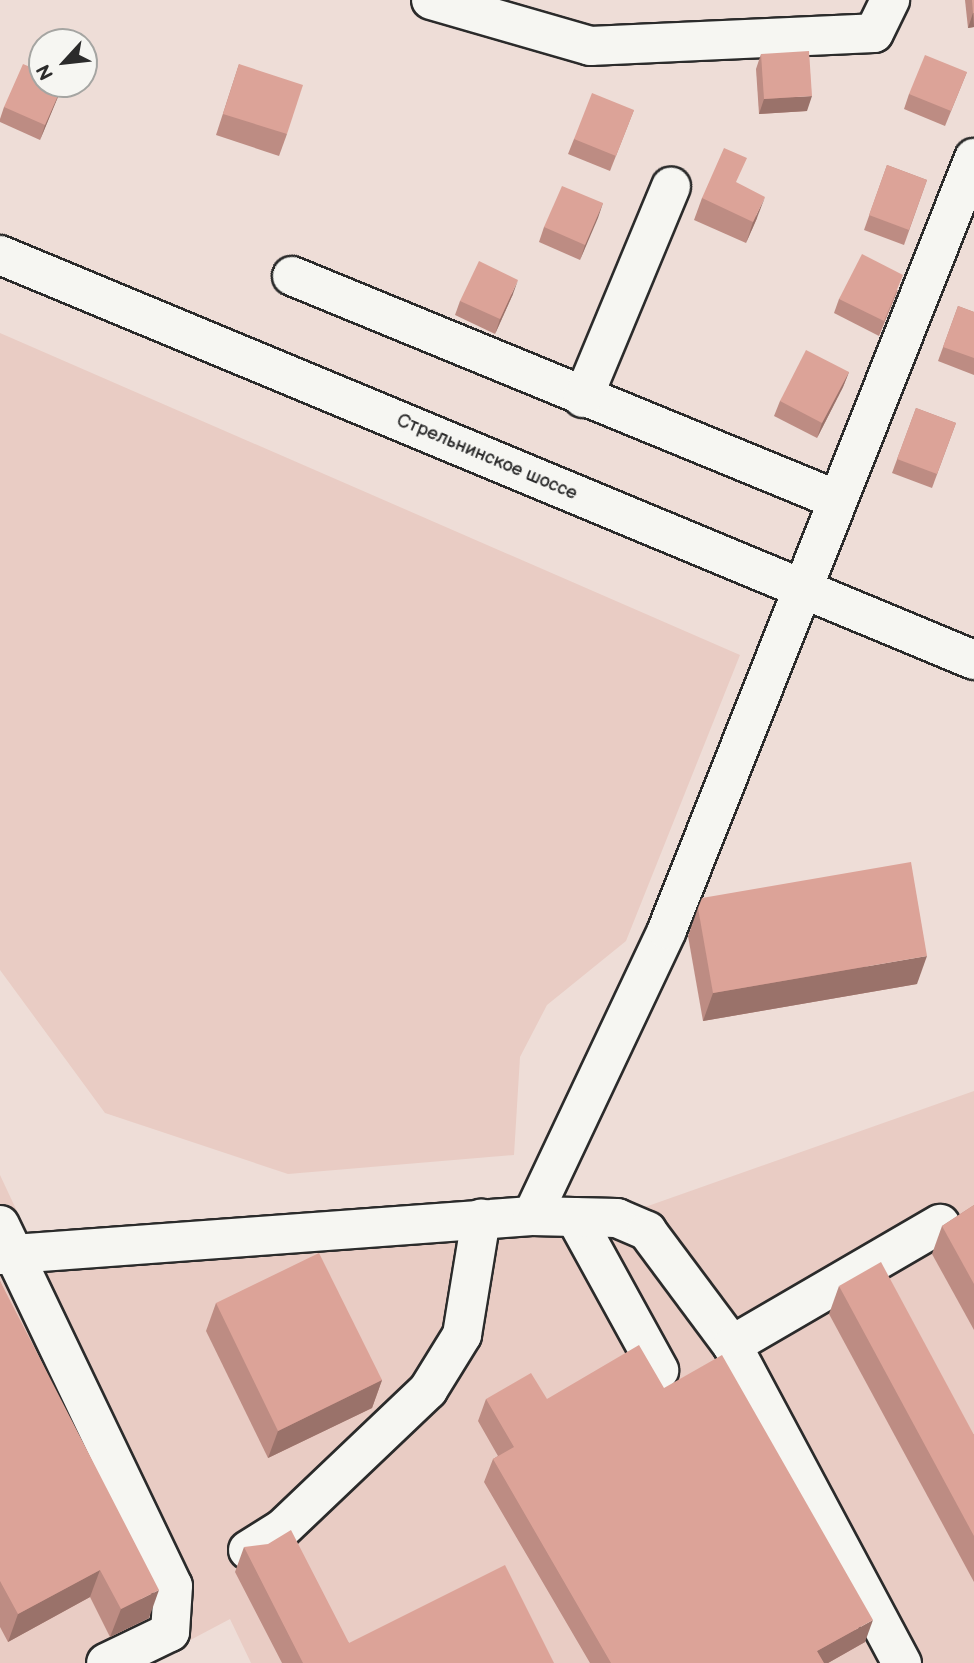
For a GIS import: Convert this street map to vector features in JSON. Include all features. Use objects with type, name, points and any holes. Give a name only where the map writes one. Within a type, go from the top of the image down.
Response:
[{"type":"main road","points":[[431,0],[590,46],[874,33],[890,0]]},
{"type":"main road","points":[[532,1216],[667,929],[835,499],[974,158]]},
{"type":"main road","points":[[583,398],[671,187]]},
{"type":"main road","name":"Стрельнинское шоссе","points":[[0,255],[974,660]]},
{"type":"main road","points":[[292,276],[583,398],[835,499]]},
{"type":"main road","points":[[106,1663],[170,1632],[173,1586],[5,1245],[532,1216],[617,1218],[647,1231],[732,1345],[902,1663]]},
{"type":"main road","points":[[575,1217],[659,1370]]},
{"type":"main road","points":[[248,1550],[282,1529],[428,1390],[462,1335],[481,1219]]},
{"type":"main road","points":[[732,1345],[940,1224]]},
{"type":"shaded area","points":[[0,333],[740,655],[626,941],[547,1005],[520,1057],[514,1155],[288,1174],[105,1113],[0,970]]},
{"type":"shaded area","points":[[974,1091],[974,1663],[251,1663],[230,1619],[147,1663],[0,1663],[0,1175],[30,1239],[648,1206]]},
{"type":"building","points":[[809,51],[812,96],[764,99],[761,54]]},
{"type":"building","points":[[925,55],[967,72],[951,111],[909,94]]},
{"type":"building","points":[[23,64],[28,66],[28,98],[57,98],[45,125],[4,107]]},
{"type":"building","points":[[239,64],[303,85],[287,134],[223,114]]},
{"type":"building","points":[[592,93],[634,110],[616,156],[574,139]]},
{"type":"building","points":[[724,148],[747,158],[736,182],[765,197],[753,222],[702,198]]},
{"type":"building","points":[[887,165],[927,180],[909,230],[869,215]]},
{"type":"building","points":[[562,186],[603,203],[585,245],[544,227]]},
{"type":"building","points":[[862,254],[903,275],[884,321],[839,299]]},
{"type":"building","points":[[479,261],[518,280],[500,319],[460,301]]},
{"type":"building","points":[[958,306],[974,312],[974,358],[943,347]]},
{"type":"building","points":[[806,350],[849,372],[822,423],[780,401]]},
{"type":"building","points":[[916,408],[956,423],[937,474],[897,459]]},
{"type":"building","points":[[911,862],[927,956],[713,993],[698,908],[702,898]]},
{"type":"building","points":[[974,1205],[974,1284],[942,1226]]},
{"type":"building","points":[[319,1253],[382,1380],[278,1431],[216,1303]]},
{"type":"building","points":[[881,1262],[974,1435],[974,1536],[839,1286]]},
{"type":"building","points":[[0,1281],[159,1590],[121,1609],[100,1570],[18,1614],[0,1581]]},
{"type":"building","points":[[639,1345],[664,1388],[722,1355],[873,1620],[817,1651],[824,1663],[611,1663],[493,1459],[514,1447],[486,1399],[531,1373],[547,1399]]},
{"type":"building","points":[[291,1530],[349,1643],[505,1565],[554,1663],[303,1663],[244,1547],[268,1544]]}]
